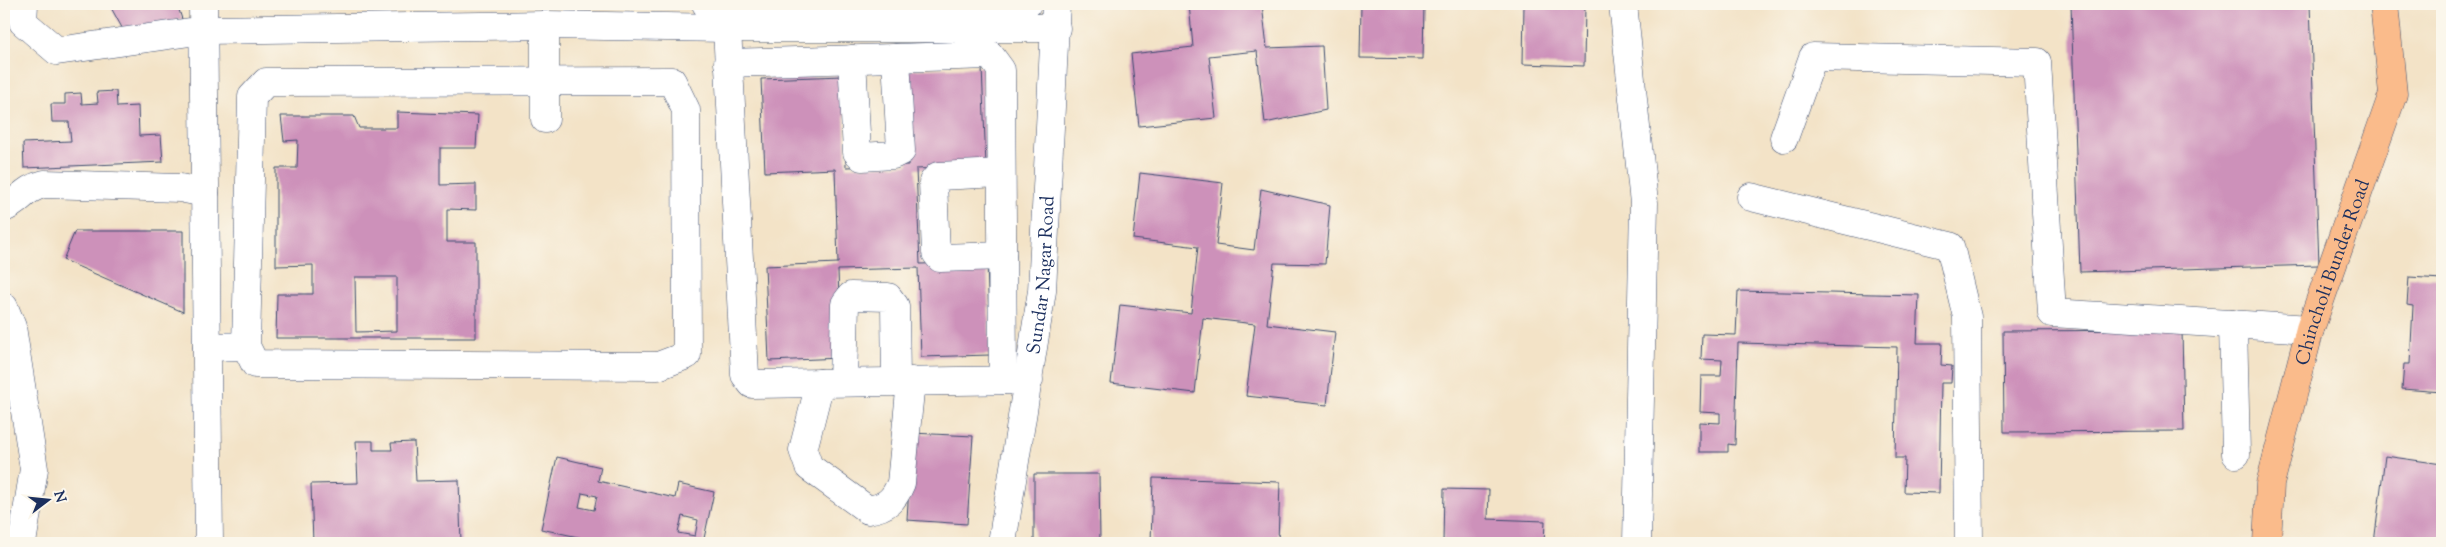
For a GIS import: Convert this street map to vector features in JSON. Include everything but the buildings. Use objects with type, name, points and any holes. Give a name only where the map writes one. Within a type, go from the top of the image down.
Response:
[{"type":"main road","name":"Chincholi Bunder Road","points":[[2267,543],[2270,484],[2310,328],[2393,94],[2384,4]]},
{"type":"street","points":[[24,4],[23,22],[56,51],[204,17],[545,25],[1023,7],[1026,4]]},
{"type":"street","points":[[706,4],[745,16],[1056,16]]},
{"type":"street","points":[[1623,4],[1644,203],[1636,543]]},
{"type":"street","points":[[745,16],[728,63],[745,375],[752,384],[1029,380]]},
{"type":"street","name":"Sundar Nagar Road","points":[[1002,543],[1042,291],[1056,16]]},
{"type":"street","points":[[204,17],[209,543]]},
{"type":"street","points":[[544,119],[546,82],[545,25]]},
{"type":"street","points":[[728,63],[990,55],[1001,70],[1003,380]]},
{"type":"street","points":[[1784,138],[1813,57],[2037,62],[2052,313],[2310,328]]},
{"type":"street","points":[[852,59],[857,152],[862,157],[893,155],[901,151],[896,58]]},
{"type":"street","points":[[672,81],[686,110],[687,355],[658,366],[255,364],[255,341],[252,97],[266,82],[672,81]]},
{"type":"street","points":[[1001,173],[938,176],[933,182],[936,254],[940,258],[1002,256]]},
{"type":"street","points":[[4,208],[12,205],[30,187],[44,184],[180,188],[205,193]]},
{"type":"street","points":[[1751,197],[1950,246],[1967,317],[1969,543]]},
{"type":"street","points":[[851,296],[888,297],[895,306],[903,382],[901,483],[895,497],[883,508],[868,510],[809,467],[803,450],[832,383],[845,304],[851,296]]},
{"type":"street","points":[[4,307],[12,327],[34,469],[22,543]]},
{"type":"street","points":[[2233,324],[2236,454]]},
{"type":"street","points":[[207,347],[255,341]]}]
